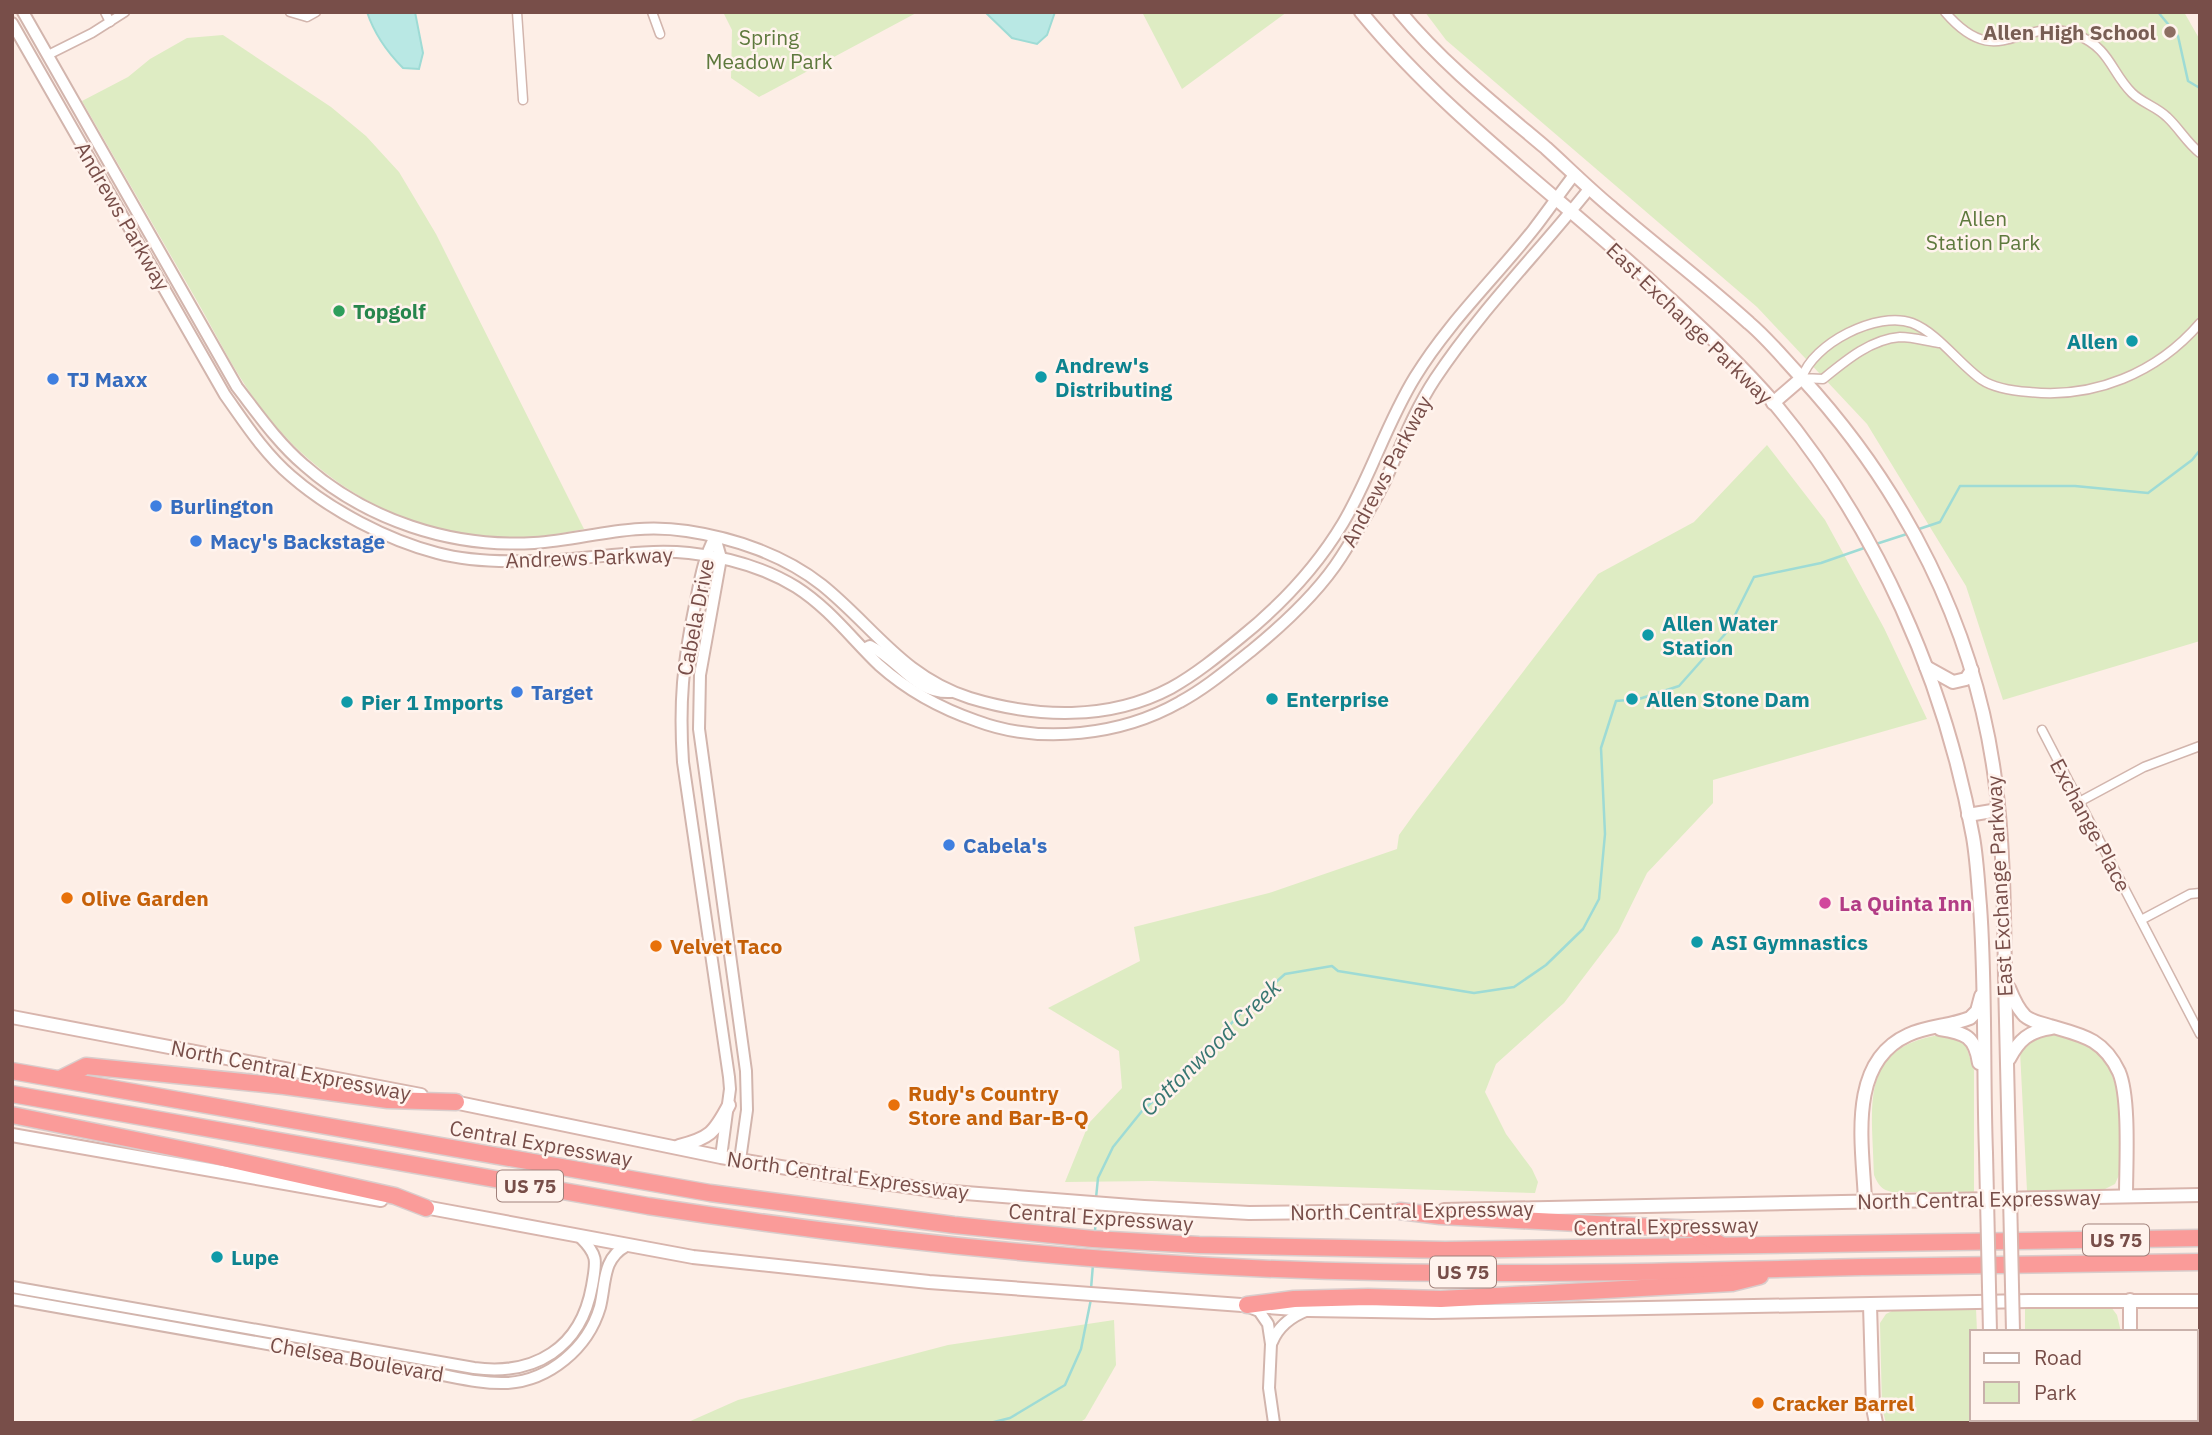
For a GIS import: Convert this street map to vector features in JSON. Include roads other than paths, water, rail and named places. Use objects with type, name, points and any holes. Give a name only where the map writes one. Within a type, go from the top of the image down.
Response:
[{"type":"highway","points":[[60,1079],[86,1066],[271,1084],[388,1100],[456,1102]]},
{"type":"highway","name":"Central Expressway","points":[[12,1070],[688,1189],[884,1217],[1044,1235],[1140,1242],[1445,1250],[2200,1238]]},
{"type":"highway","name":"Central Expressway","points":[[12,1094],[648,1206],[851,1235],[1139,1260],[1379,1272],[2200,1262]]},
{"type":"highway","points":[[12,1115],[369,1190],[395,1196],[426,1208]]},
{"type":"highway","points":[[1400,1211],[1440,1216],[1693,1229],[1723,1246]]},
{"type":"highway","points":[[1247,1305],[1294,1299],[1367,1297],[1440,1300],[1732,1283],[1787,1269]]},
{"type":"main road","name":"East Exchange Parkway","points":[[1361,12],[1397,56],[1475,130],[1685,313],[1750,376],[1773,403],[1843,500],[1904,614],[1944,717],[1974,839],[1984,979],[1990,1330]]},
{"type":"main road","name":"East Exchange Parkway","points":[[1401,12],[1446,61],[1589,189],[1749,323],[1830,409],[1880,475],[1920,543],[1943,592],[1972,670],[1990,746],[1998,810],[2005,926],[2013,1330]]},
{"type":"main road","points":[[1773,403],[1801,378]]},
{"type":"main road","points":[[1926,667],[1953,682],[1966,679],[1972,670]]},
{"type":"main road","points":[[1968,815],[1998,810]]},
{"type":"main road","points":[[1865,1201],[1863,1100],[1873,1067],[1894,1043],[1909,1034],[1970,1018],[1980,1003],[1984,979]]},
{"type":"main road","points":[[2005,979],[2023,1015],[2038,1023],[2090,1038],[2101,1046],[2119,1073],[2124,1097],[2126,1196]]},
{"type":"main road","name":"North Central Expressway","points":[[12,1017],[456,1102],[721,1157],[940,1191],[1249,1213],[2200,1195]]},
{"type":"main road","points":[[2008,1062],[2020,1041],[2035,1031],[2054,1027]]},
{"type":"main road","points":[[1932,1028],[1958,1032],[1972,1041],[1978,1050],[1984,1079]]},
{"type":"main road","points":[[674,1148],[699,1141],[714,1133],[729,1105]]},
{"type":"main road","points":[[12,1135],[693,1257],[849,1275],[1140,1298],[1308,1310],[1433,1312],[2200,1301]]},
{"type":"main road","points":[[2130,1300],[2130,1330]]},
{"type":"main road","points":[[1870,1305],[1873,1408],[1876,1423]]},
{"type":"street","name":"Andrews Parkway","points":[[23,12],[237,387],[301,463],[335,489],[357,503],[402,523],[463,540],[486,543],[536,542],[627,528],[663,528],[692,531],[744,544],[801,570],[825,587],[910,668],[954,692],[1012,709],[1059,715],[1115,709],[1167,690],[1213,661],[1262,620],[1307,576],[1327,549],[1370,470],[1393,416],[1426,360],[1462,312],[1533,230],[1574,175]]},
{"type":"street","points":[[105,12],[110,22]]},
{"type":"street","points":[[48,55],[125,12]]},
{"type":"street","points":[[290,12],[307,17],[316,12]]},
{"type":"street","points":[[652,12],[660,34]]},
{"type":"street","points":[[1945,12],[1962,30],[1984,41],[2005,41],[2048,30],[2072,33],[2084,38],[2106,55],[2131,92],[2166,116],[2200,153]]},
{"type":"street","points":[[520,13],[523,100]]},
{"type":"street","name":"Andrews Parkway","points":[[12,23],[225,395],[256,439],[290,475],[349,517],[437,554],[484,561],[538,561],[660,552],[721,558],[769,573],[815,601],[882,668],[916,693],[962,716],[1012,730],[1060,734],[1120,727],[1176,705],[1221,675],[1273,633],[1319,586],[1338,562],[1386,478],[1410,423],[1440,371],[1472,327],[1589,189]]},
{"type":"street","points":[[154,271],[168,264]]},
{"type":"street","points":[[1939,343],[1912,338],[1890,339],[1859,352],[1823,379],[1801,378],[1808,363],[1836,340],[1871,324],[1899,320],[1926,330],[1984,382],[2014,391],[2049,394],[2092,390],[2135,375],[2168,354],[2200,323]]},
{"type":"street","points":[[1426,360],[1440,371]]},
{"type":"street","points":[[1370,470],[1386,478]]},
{"type":"street","points":[[349,517],[357,503]]},
{"type":"street","name":"Cabela Drive","points":[[715,537],[705,556],[686,646],[680,714],[683,762],[730,1089],[721,1157]]},
{"type":"street","name":"Cabela Drive","points":[[715,537],[721,558],[700,675],[699,729],[746,1071],[747,1110],[740,1160]]},
{"type":"street","points":[[1262,620],[1273,633]]},
{"type":"street","points":[[864,649],[870,646],[877,650],[903,673],[936,693],[954,692]]},
{"type":"street","points":[[1059,715],[1060,734]]},
{"type":"street","name":"Exchange Place","points":[[2042,730],[2200,1034]]},
{"type":"street","points":[[2079,802],[2144,767],[2200,746]]},
{"type":"street","points":[[2141,920],[2190,894],[2200,893]]},
{"type":"street","name":"Chelsea Boulevard","points":[[12,1287],[474,1367],[509,1370],[524,1367],[554,1353],[577,1328],[589,1305],[597,1261],[592,1249],[581,1238]]},
{"type":"street","name":"Chelsea Boulevard","points":[[12,1299],[426,1372],[508,1383],[544,1373],[561,1363],[577,1348],[589,1332],[599,1308],[608,1263],[617,1250],[626,1246]]},
{"type":"street","points":[[1247,1305],[1263,1315],[1268,1324],[1271,1344],[1269,1388],[1274,1423]]},
{"type":"street","points":[[1271,1344],[1276,1331],[1308,1310]]},
{"type":"water","points":[[367,12],[415,12],[423,53],[419,69],[403,68],[397,62],[377,35]]},
{"type":"water","points":[[985,12],[1055,12],[1047,35],[1037,44],[1012,38]]},
{"type":"waterway","points":[[2158,12],[2178,36],[2188,81],[2198,87],[2200,85]]},
{"type":"waterway","name":"Cottonwood Creek","points":[[1916,530],[1940,522],[1960,486],[2075,486],[2148,493],[2192,460],[2200,450]]},
{"type":"waterway","name":"Cottonwood Creek","points":[[1876,544],[1910,533]]},
{"type":"waterway","name":"Cottonwood Creek","points":[[1096,1198],[1098,1178],[1113,1147],[1142,1111],[1185,1073],[1240,1014],[1285,974],[1332,966],[1338,971],[1474,993],[1514,987],[1546,965],[1583,929],[1599,899],[1605,834],[1601,748],[1616,701],[1639,699],[1679,686],[1726,633],[1754,577],[1821,563],[1867,547]]},
{"type":"waterway","name":"Cottonwood Creek","points":[[1095,1233],[1096,1208]]},
{"type":"waterway","name":"Cottonwood Creek","points":[[1091,1289],[1093,1264]]},
{"type":"waterway","name":"Cottonwood Creek","points":[[990,1423],[1010,1418],[1065,1385],[1081,1349],[1091,1299]]},
{"type":"place","name":"Allen High School","points":[[2170,32]]},
{"type":"place","name":"Topgolf","points":[[339,311]]},
{"type":"place","name":"Allen","points":[[2132,341]]},
{"type":"place","name":"Andrew's Distributing","points":[[1041,377]]},
{"type":"place","name":"TJ Maxx","points":[[53,379]]},
{"type":"place","name":"Burlington","points":[[156,506]]},
{"type":"place","name":"Macy's Backstage","points":[[196,541]]},
{"type":"place","name":"Allen Water Station","points":[[1648,635]]},
{"type":"place","name":"Target","points":[[517,692]]},
{"type":"place","name":"Enterprise","points":[[1272,699]]},
{"type":"place","name":"Allen Stone Dam","points":[[1632,699]]},
{"type":"place","name":"Pier 1 Imports","points":[[347,702]]},
{"type":"place","name":"Cabela's","points":[[949,845]]},
{"type":"place","name":"Olive Garden","points":[[67,898]]},
{"type":"place","name":"La Quinta Inn","points":[[1825,903]]},
{"type":"place","name":"ASI Gymnastics","points":[[1697,942]]},
{"type":"place","name":"Velvet Taco","points":[[656,946]]},
{"type":"place","name":"Rudy's Country Store and Bar-B-Q","points":[[894,1105]]},
{"type":"place","name":"Lupe","points":[[217,1257]]},
{"type":"place","name":"Cracker Barrel","points":[[1758,1403]]},
{"type":"park label","name":"Spring Meadow Park","points":[[769,49]]},
{"type":"park label","name":"Allen Station Park","points":[[1983,230]]}]
